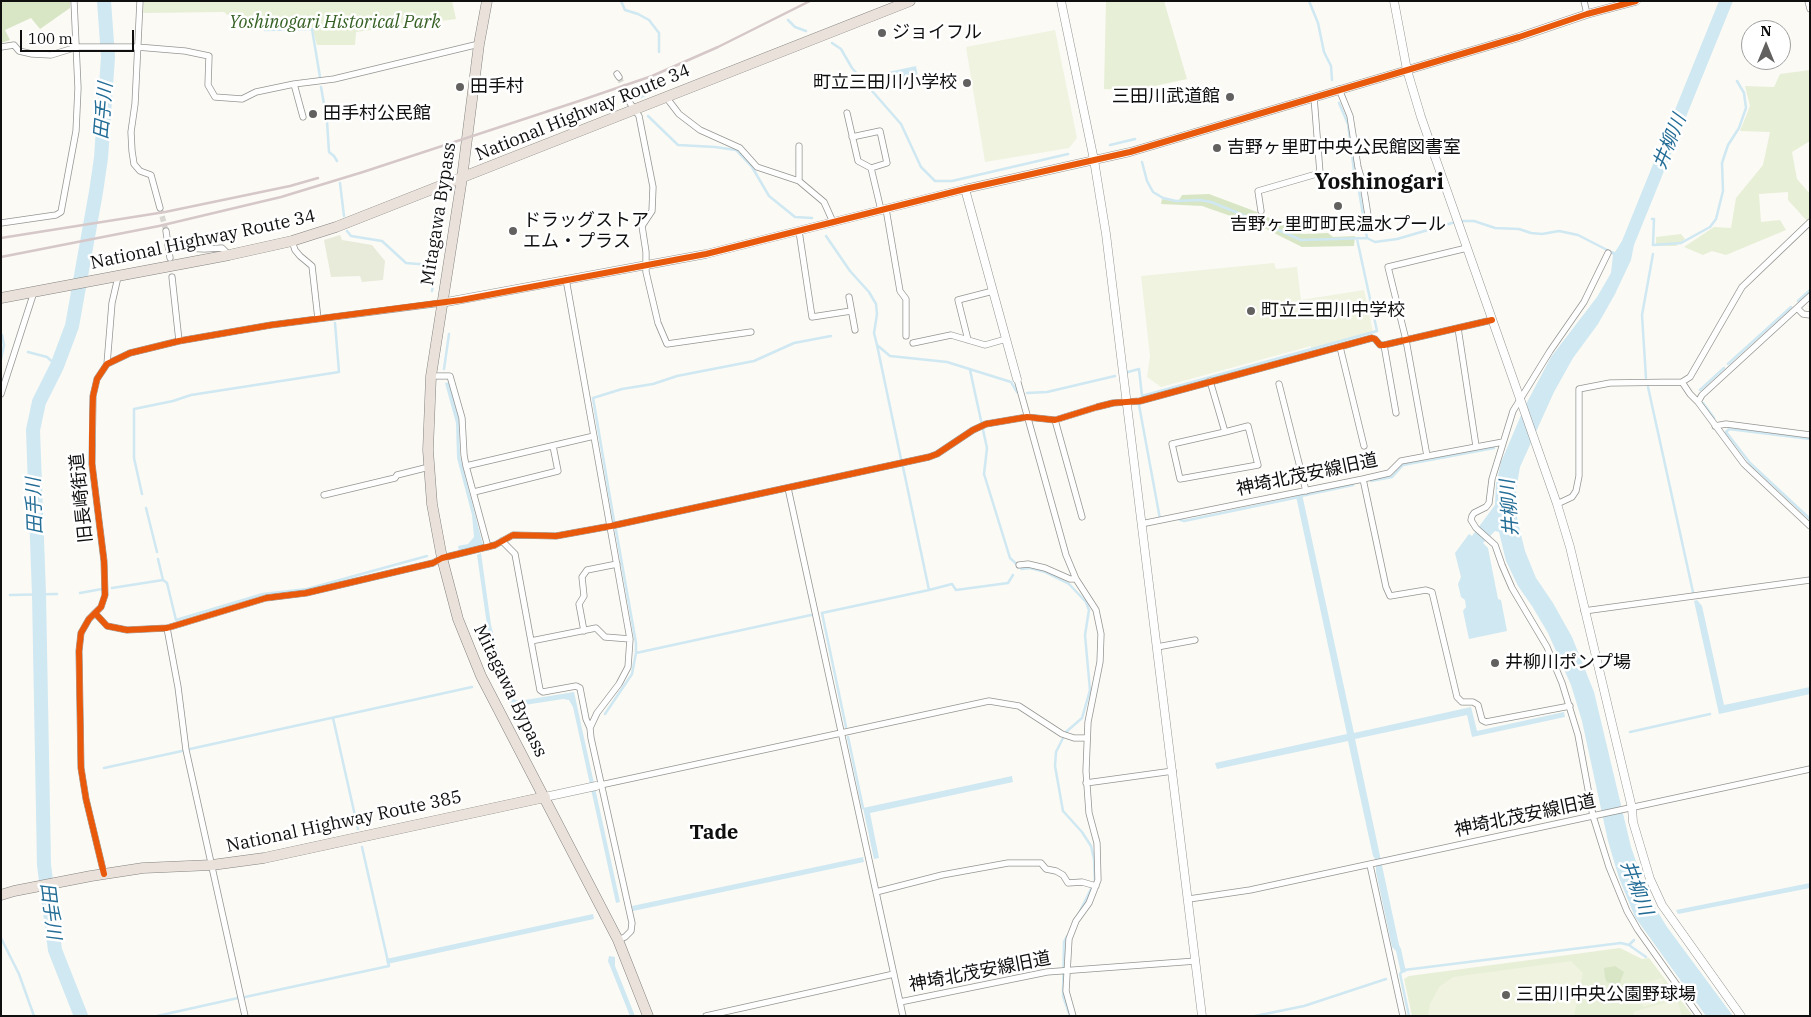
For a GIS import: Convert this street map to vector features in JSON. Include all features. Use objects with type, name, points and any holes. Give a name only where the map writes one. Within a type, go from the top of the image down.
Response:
[{"type":"highway","name":"Mitagawa Bypass","points":[[487,1],[479,44],[462,178],[431,376],[428,450],[432,504],[442,558],[458,619],[481,676],[618,940],[648,1016]]},
{"type":"highway","name":"National Highway Route 34","points":[[1,298],[229,255],[292,241],[336,228],[910,1]]},
{"type":"highway","name":"National Highway Route 385","points":[[1,895],[91,876],[143,868],[212,865],[264,858],[544,796]]},
{"type":"street","points":[[1,223],[56,215],[61,212],[76,131],[78,88],[74,1]]},
{"type":"street","points":[[140,1],[136,87],[131,132],[132,151],[134,164],[140,170],[151,175],[160,208]]},
{"type":"street","points":[[1061,1],[1094,160],[1106,234],[1202,1016]]},
{"type":"street","points":[[1394,1],[1406,70],[1557,504],[1570,547],[1629,809],[1650,879],[1662,905],[1741,1016]]},
{"type":"street","points":[[1584,1],[1587,14]]},
{"type":"street","points":[[107,364],[130,353],[179,341],[318,319],[441,303],[706,254],[965,189],[1139,149],[1519,37],[1587,14],[1636,1]]},
{"type":"street","points":[[1808,1],[1810,9]]},
{"type":"street","points":[[1,46],[14,45],[19,51],[51,55],[77,47],[137,47],[185,51],[209,56],[208,85],[215,98],[242,99],[256,92],[294,84],[334,79],[479,44]]},
{"type":"street","points":[[294,84],[303,117]]},
{"type":"street","points":[[1339,89],[1350,116],[1370,228]]},
{"type":"street","points":[[625,90],[639,116],[653,187],[652,211],[642,226],[646,266],[658,323],[667,344],[751,332]]},
{"type":"street","points":[[666,97],[679,114],[700,130],[740,148],[758,168],[799,181],[824,202],[833,222]]},
{"type":"street","points":[[1261,211],[1258,191],[1320,173],[1314,97]]},
{"type":"street","points":[[847,113],[858,161],[871,168],[884,209],[900,291],[906,299],[906,336]]},
{"type":"street","points":[[852,137],[880,131],[886,162],[871,168]]},
{"type":"street","points":[[799,146],[799,181]]},
{"type":"street","points":[[965,189],[1066,555],[1076,579],[1096,610],[1101,634],[1100,662],[1086,738],[1086,783],[1099,870],[1089,903],[1076,921],[1069,939],[1063,971],[1066,996],[1073,1016]]},
{"type":"street","points":[[1557,504],[1572,497],[1576,491],[1579,476],[1579,389],[1610,384],[1682,382],[1690,377],[1742,287],[1810,222]]},
{"type":"street","points":[[166,231],[170,258]]},
{"type":"street","points":[[799,231],[812,317],[851,311]]},
{"type":"street","points":[[292,241],[295,250],[312,266],[318,319]]},
{"type":"street","points":[[169,247],[222,248],[229,255]]},
{"type":"street","points":[[1426,456],[1406,340],[1388,267],[1467,248]]},
{"type":"street","points":[[1608,253],[1584,302],[1550,351],[1522,403],[1513,411],[1492,479],[1489,503],[1472,516],[1472,524],[1495,544],[1512,588],[1547,647],[1562,683],[1578,735],[1609,867],[1627,911],[1643,938],[1699,1016]]},
{"type":"street","points":[[107,364],[112,303],[118,277]]},
{"type":"street","points":[[172,277],[179,341]]},
{"type":"street","points":[[566,279],[630,639],[628,667],[590,728]]},
{"type":"street","points":[[968,340],[958,300],[993,291]]},
{"type":"street","points":[[1,394],[34,292]]},
{"type":"street","points":[[1698,402],[1702,395],[1810,296]]},
{"type":"street","points":[[849,297],[854,330]]},
{"type":"street","points":[[1797,308],[1803,314],[1810,315]]},
{"type":"street","points":[[95,613],[107,626],[128,630],[167,628],[266,598],[306,592],[433,563],[442,558],[488,547],[513,535],[556,536],[610,526],[929,457],[983,425],[1028,417],[1055,420],[1113,403],[1140,401],[1372,338],[1384,346],[1492,320]]},
{"type":"street","points":[[1458,328],[1476,446]]},
{"type":"street","points":[[913,343],[951,336],[985,344],[1006,339]]},
{"type":"street","points":[[1384,346],[1396,413]]},
{"type":"street","points":[[1340,347],[1364,446]]},
{"type":"street","name":"旧長崎街道","points":[[104,874],[86,799],[81,768],[79,651],[81,633],[89,619],[101,606],[105,595],[104,562],[92,464],[93,396],[97,379],[107,364]]},
{"type":"street","points":[[431,376],[450,376],[462,418],[466,466],[488,547]]},
{"type":"street","points":[[1210,381],[1224,432]]},
{"type":"street","points":[[1682,382],[1744,464],[1810,526]]},
{"type":"street","points":[[1278,384],[1306,491]]},
{"type":"street","points":[[1055,420],[1082,518]]},
{"type":"street","points":[[1715,426],[1726,424],[1810,435]]},
{"type":"street","points":[[1248,426],[1258,465],[1180,479],[1172,444],[1224,432],[1248,426]]},
{"type":"street","points":[[466,466],[594,436]]},
{"type":"street","name":"神埼北茂安線旧道","points":[[1141,524],[1363,479],[1389,473],[1401,461],[1503,442]]},
{"type":"street","points":[[474,492],[558,471],[553,446]]},
{"type":"street","points":[[324,495],[395,478],[397,475],[429,467]]},
{"type":"street","points":[[1363,479],[1386,587],[1390,596],[1426,590],[1432,592],[1456,697],[1462,702],[1473,702],[1478,705],[1482,720],[1486,722],[1570,706]]},
{"type":"street","points":[[788,488],[894,974]]},
{"type":"street","points":[[502,541],[515,554],[540,690],[543,692],[576,686],[580,688],[586,719],[590,728],[595,786],[632,923],[631,931],[625,937],[618,940]]},
{"type":"street","points":[[584,630],[580,604],[584,596],[582,577],[587,570],[617,564]]},
{"type":"street","points":[[1019,566],[1028,564],[1045,568],[1070,579],[1076,579]]},
{"type":"street","points":[[1584,611],[1810,580]]},
{"type":"street","points":[[167,628],[178,688],[186,750],[245,1016]]},
{"type":"street","points":[[531,641],[596,628],[605,637],[630,639]]},
{"type":"street","points":[[1157,647],[1195,640]]},
{"type":"street","points":[[544,796],[989,700],[1019,706],[1065,735],[1086,738]]},
{"type":"street","name":"神埼北茂安線旧道","points":[[1189,900],[1250,890],[1376,864],[1810,769]]},
{"type":"street","points":[[1086,783],[1173,771]]},
{"type":"street","points":[[876,892],[1008,863],[1041,863],[1046,869],[1063,875],[1068,883],[1094,885]]},
{"type":"street","points":[[1376,864],[1403,1016]]},
{"type":"street","name":"神埼北茂安線旧道","points":[[706,1016],[894,974],[900,1002],[960,989],[1063,971],[1196,961]]},
{"type":"street","points":[[900,1002],[903,1016]]},
{"type":"green space","points":[[1,1],[70,1],[70,8],[40,29],[31,18],[5,30],[10,40],[1,43]]},
{"type":"green space","name":"Yoshinogari Historical Park","points":[[144,1],[452,1],[456,19],[356,32],[355,45],[317,45],[312,27],[263,29],[252,20],[241,22],[224,12],[143,13]]},
{"type":"green space","points":[[1106,1],[1164,1],[1187,79],[1136,90],[1104,89]]},
{"type":"green space","points":[[1055,30],[1077,138],[1069,148],[985,162],[966,47]]},
{"type":"green space","points":[[1810,70],[1810,141],[1792,152],[1797,179],[1810,194],[1810,219],[1807,221],[1788,200],[1788,192],[1759,194],[1761,222],[1780,220],[1786,230],[1726,255],[1712,251],[1703,255],[1684,247],[1714,227],[1731,228],[1736,198],[1763,165],[1770,132],[1740,131],[1750,106],[1745,86],[1774,87],[1780,74]]},
{"type":"green space","points":[[1209,194],[1257,212],[1303,234],[1328,233],[1333,237],[1355,236],[1354,246],[1302,247],[1262,227],[1202,206],[1161,204],[1162,199],[1178,202],[1182,195]]},
{"type":"green space","points":[[1681,234],[1685,239],[1676,246],[1656,246],[1656,237]]},
{"type":"green space","points":[[340,235],[342,240],[372,245],[385,261],[383,280],[362,282],[360,276],[331,277],[324,240]]},
{"type":"green space","points":[[1274,263],[1276,269],[1297,267],[1301,300],[1364,290],[1373,332],[1311,349],[1311,346],[1161,387],[1147,377],[1150,356],[1141,276]]},
{"type":"green space","points":[[1620,948],[1642,959],[1649,958],[1693,1016],[1412,1016],[1404,979],[1409,976]]},
{"type":"green space","name":"三田川中央公園野球場","points":[[1571,961],[1583,973],[1574,1016],[1428,1016],[1430,1004],[1439,987],[1453,977]]},
{"type":"green space","points":[[1615,966],[1624,972],[1619,985],[1607,982],[1605,978],[1604,968]]},
{"type":"green space","points":[[1662,978],[1668,999],[1643,1007],[1636,985]]},
{"type":"green space","points":[[1677,999],[1682,1016],[1634,1016],[1633,1012]]},
{"type":"water","name":"井柳川","points":[[1719,1],[1733,1],[1634,245],[1631,260],[1598,324],[1573,358],[1554,392],[1520,467],[1516,490],[1517,518],[1525,551],[1536,578],[1572,637],[1594,692],[1631,847],[1644,885],[1667,927],[1733,1016],[1706,1016],[1635,917],[1619,878],[1608,841],[1582,721],[1571,685],[1548,633],[1518,586],[1506,561],[1499,532],[1495,531],[1483,543],[1488,548],[1498,599],[1501,600],[1507,631],[1469,639],[1463,611],[1466,607],[1465,600],[1461,597],[1458,584],[1461,577],[1455,553],[1469,534],[1472,536],[1495,505],[1496,484],[1501,462],[1525,406],[1551,357],[1597,297],[1611,273],[1612,251],[1615,252],[1622,241]]},
{"type":"water","points":[[916,66],[919,83],[891,89],[888,72]]},
{"type":"water","points":[[449,382],[459,420],[460,456],[483,545],[459,551],[458,546],[468,544],[474,537],[472,515],[457,458],[456,423],[445,383]]},
{"type":"water","points":[[1302,494],[1354,733],[1471,707],[1477,731],[1564,712],[1565,717],[1472,737],[1467,715],[1355,739],[1406,972],[1401,973],[1396,951],[1392,947],[1376,872],[1376,860],[1373,856],[1348,741],[1217,769],[1215,763],[1347,734],[1296,496]]},
{"type":"water","points":[[481,553],[491,625],[511,698],[519,701],[574,692],[620,902],[616,903],[573,707],[569,700],[563,699],[518,706],[506,700],[488,632],[477,555]]},
{"type":"water","points":[[1697,600],[1702,606],[1724,705],[1810,687],[1810,694],[1719,714],[1694,601]]},
{"type":"water","points":[[1012,776],[1013,782],[870,813],[879,858],[874,859],[863,808]]},
{"type":"water","points":[[863,857],[864,862],[633,911],[632,906]]},
{"type":"water","points":[[1810,883],[1810,888],[1678,914],[1676,910]]},
{"type":"water","points":[[593,914],[594,919],[387,964],[386,959]]},
{"type":"water","points":[[609,956],[615,957],[615,966],[635,1016],[630,1016],[608,961]]},
{"type":"waterway","name":"田手川","points":[[81,1016],[55,950],[44,865],[39,594],[33,430],[39,402],[57,366],[72,326],[96,192],[101,158],[108,57],[104,1]]},
{"type":"waterway","points":[[621,1],[625,10],[649,20],[659,33],[659,52]]},
{"type":"waterway","points":[[1309,1],[1318,23],[1324,52],[1331,66],[1332,80]]},
{"type":"waterway","points":[[788,20],[795,27],[806,31]]},
{"type":"waterway","points":[[265,30],[312,29],[320,77]]},
{"type":"waterway","points":[[832,43],[841,49],[852,68],[901,124],[921,167],[935,181],[952,181],[1068,154]]},
{"type":"waterway","points":[[641,97],[655,90],[656,78]]},
{"type":"waterway","points":[[1652,219],[1654,219],[1653,245],[1681,243],[1710,227],[1716,219],[1723,191],[1722,163],[1728,145],[1739,128],[1746,108],[1744,93],[1737,81]]},
{"type":"waterway","points":[[321,87],[327,121],[329,152],[337,161]]},
{"type":"waterway","points":[[1339,103],[1348,124],[1354,170],[1367,238]]},
{"type":"waterway","points":[[648,116],[678,145],[736,150],[752,167],[769,196],[795,217],[812,218]]},
{"type":"waterway","points":[[1110,145],[1135,139]]},
{"type":"waterway","points":[[1142,162],[1147,181],[1153,192],[1163,198],[1176,201],[1200,200],[1211,202],[1301,240],[1367,238],[1375,242],[1397,239],[1459,221],[1474,221],[1495,228],[1519,229],[1531,233],[1542,234],[1559,231],[1578,235],[1613,253]]},
{"type":"waterway","points":[[340,183],[344,216]]},
{"type":"waterway","points":[[347,231],[351,236],[382,241],[406,263],[431,265],[434,279],[432,291]]},
{"type":"waterway","points":[[826,236],[876,304],[877,314],[874,333],[877,345],[890,356],[947,362],[1011,382],[1017,392]]},
{"type":"waterway","points":[[1128,372],[1139,369],[1142,396],[1377,331],[1357,239]]},
{"type":"waterway","points":[[1646,378],[1642,315],[1653,254]]},
{"type":"waterway","points":[[1798,301],[1810,290]]},
{"type":"waterway","points":[[1728,364],[1791,307]]},
{"type":"waterway","points":[[142,494],[134,458],[134,409],[173,401],[191,395],[339,372],[335,323]]},
{"type":"waterway","points":[[444,369],[449,334]]},
{"type":"waterway","points":[[1,359],[4,345],[2,335]]},
{"type":"waterway","points":[[614,521],[593,398],[622,389],[653,384],[677,376],[754,361],[794,343],[831,336]]},
{"type":"waterway","points":[[877,345],[901,459]]},
{"type":"waterway","points":[[28,352],[47,357],[57,366]]},
{"type":"waterway","points":[[1700,390],[1724,368]]},
{"type":"waterway","points":[[970,370],[987,448],[984,474],[1010,558],[1022,569],[1030,568],[1045,572],[1069,584],[1086,602],[1089,610],[1085,635],[1090,690],[1082,718],[1066,732],[1056,752],[1055,766],[1063,811],[1082,832],[1091,846],[1094,859],[1095,881],[1079,913]]},
{"type":"waterway","points":[[1027,393],[1047,392],[1115,376]]},
{"type":"waterway","points":[[1648,387],[1693,592]]},
{"type":"waterway","points":[[1703,403],[1714,418]]},
{"type":"waterway","points":[[1139,405],[1160,519]]},
{"type":"waterway","points":[[1810,439],[1729,429],[1726,432],[1750,463],[1810,519]]},
{"type":"waterway","points":[[1371,481],[1392,477],[1403,465],[1494,448]]},
{"type":"waterway","points":[[846,727],[822,613],[929,590],[903,467]]},
{"type":"waterway","points":[[1301,496],[1353,485]]},
{"type":"waterway","points":[[1178,519],[1184,521],[1299,497]]},
{"type":"waterway","points":[[146,508],[157,552]]},
{"type":"waterway","points":[[605,714],[632,674],[636,653],[636,643],[616,530]]},
{"type":"waterway","points":[[158,559],[163,580],[167,583],[176,620],[263,594],[307,589],[427,556]]},
{"type":"waterway","points":[[929,590],[952,584],[956,590],[1008,583],[1013,575]]},
{"type":"waterway","points":[[112,588],[163,580]]},
{"type":"waterway","points":[[80,593],[102,589]]},
{"type":"waterway","points":[[10,595],[57,594]]},
{"type":"waterway","points":[[636,653],[811,615]]},
{"type":"waterway","points":[[190,749],[472,687]]},
{"type":"waterway","points":[[1630,732],[1710,714]]},
{"type":"waterway","points":[[333,718],[358,829]]},
{"type":"waterway","points":[[848,737],[863,808]]},
{"type":"waterway","points":[[104,768],[182,751]]},
{"type":"waterway","points":[[245,997],[389,966],[362,847]]},
{"type":"waterway","points":[[1067,936],[1064,942],[1063,996],[1070,1016]]},
{"type":"waterway","points":[[1,938],[19,974],[34,1016]]},
{"type":"waterway","points":[[1404,970],[1621,943],[1629,945],[1634,940]]},
{"type":"waterway","points":[[1629,945],[1646,957]]},
{"type":"waterway","points":[[1403,970],[1400,974],[1409,1016]]},
{"type":"waterway","points":[[1255,1016],[1304,1006],[1386,979]]},
{"type":"waterway","points":[[157,1016],[238,998]]},
{"type":"tunnel","points":[[619,77],[625,90]]},
{"type":"tunnel","points":[[160,208],[166,231]]},
{"type":"railway","points":[[1,257],[159,226],[281,197],[363,172],[652,76],[718,47],[810,1]]},
{"type":"railway","points":[[1,238],[165,212],[290,186],[318,178]]},
{"type":"cycle path","points":[[104,874],[86,799],[81,768],[79,651],[81,633],[89,619],[101,607],[105,595],[104,561],[92,464],[92,435],[93,396],[97,379],[107,364],[130,353],[179,341],[271,325],[461,300],[706,254],[965,189],[1130,152],[1519,37],[1587,14],[1636,1]]},
{"type":"cycle path","points":[[95,613],[107,626],[127,630],[167,628],[266,598],[306,593],[433,563],[442,558],[495,545],[513,535],[556,536],[611,526],[929,457],[986,424],[1027,417],[1055,420],[1113,403],[1140,401],[1372,338],[1380,345],[1384,345],[1492,320]]},
{"type":"place","name":"ジョイフル","points":[[882,33]]},
{"type":"place","name":"町立三田川小学校","points":[[967,83]]},
{"type":"place","name":"田手村","points":[[460,87]]},
{"type":"place","name":"三田川武道館","points":[[1230,97]]},
{"type":"place","name":"田手村公民館","points":[[313,114]]},
{"type":"place","name":"吉野ヶ里町中央公民館図書室","points":[[1217,148]]},
{"type":"place","name":"吉野ヶ里町町民温水プール","points":[[1338,206]]},
{"type":"place","name":"ドラッグストア エム・プラス","points":[[513,231]]},
{"type":"place","name":"町立三田川中学校","points":[[1251,311]]},
{"type":"place","name":"井柳川ポンプ場","points":[[1495,663]]},
{"type":"place","name":"三田川中央公園野球場","points":[[1506,995]]},
{"type":"district","name":"Yoshinogari","points":[[1379,183]]},
{"type":"district","name":"Tade","points":[[714,833]]}]
